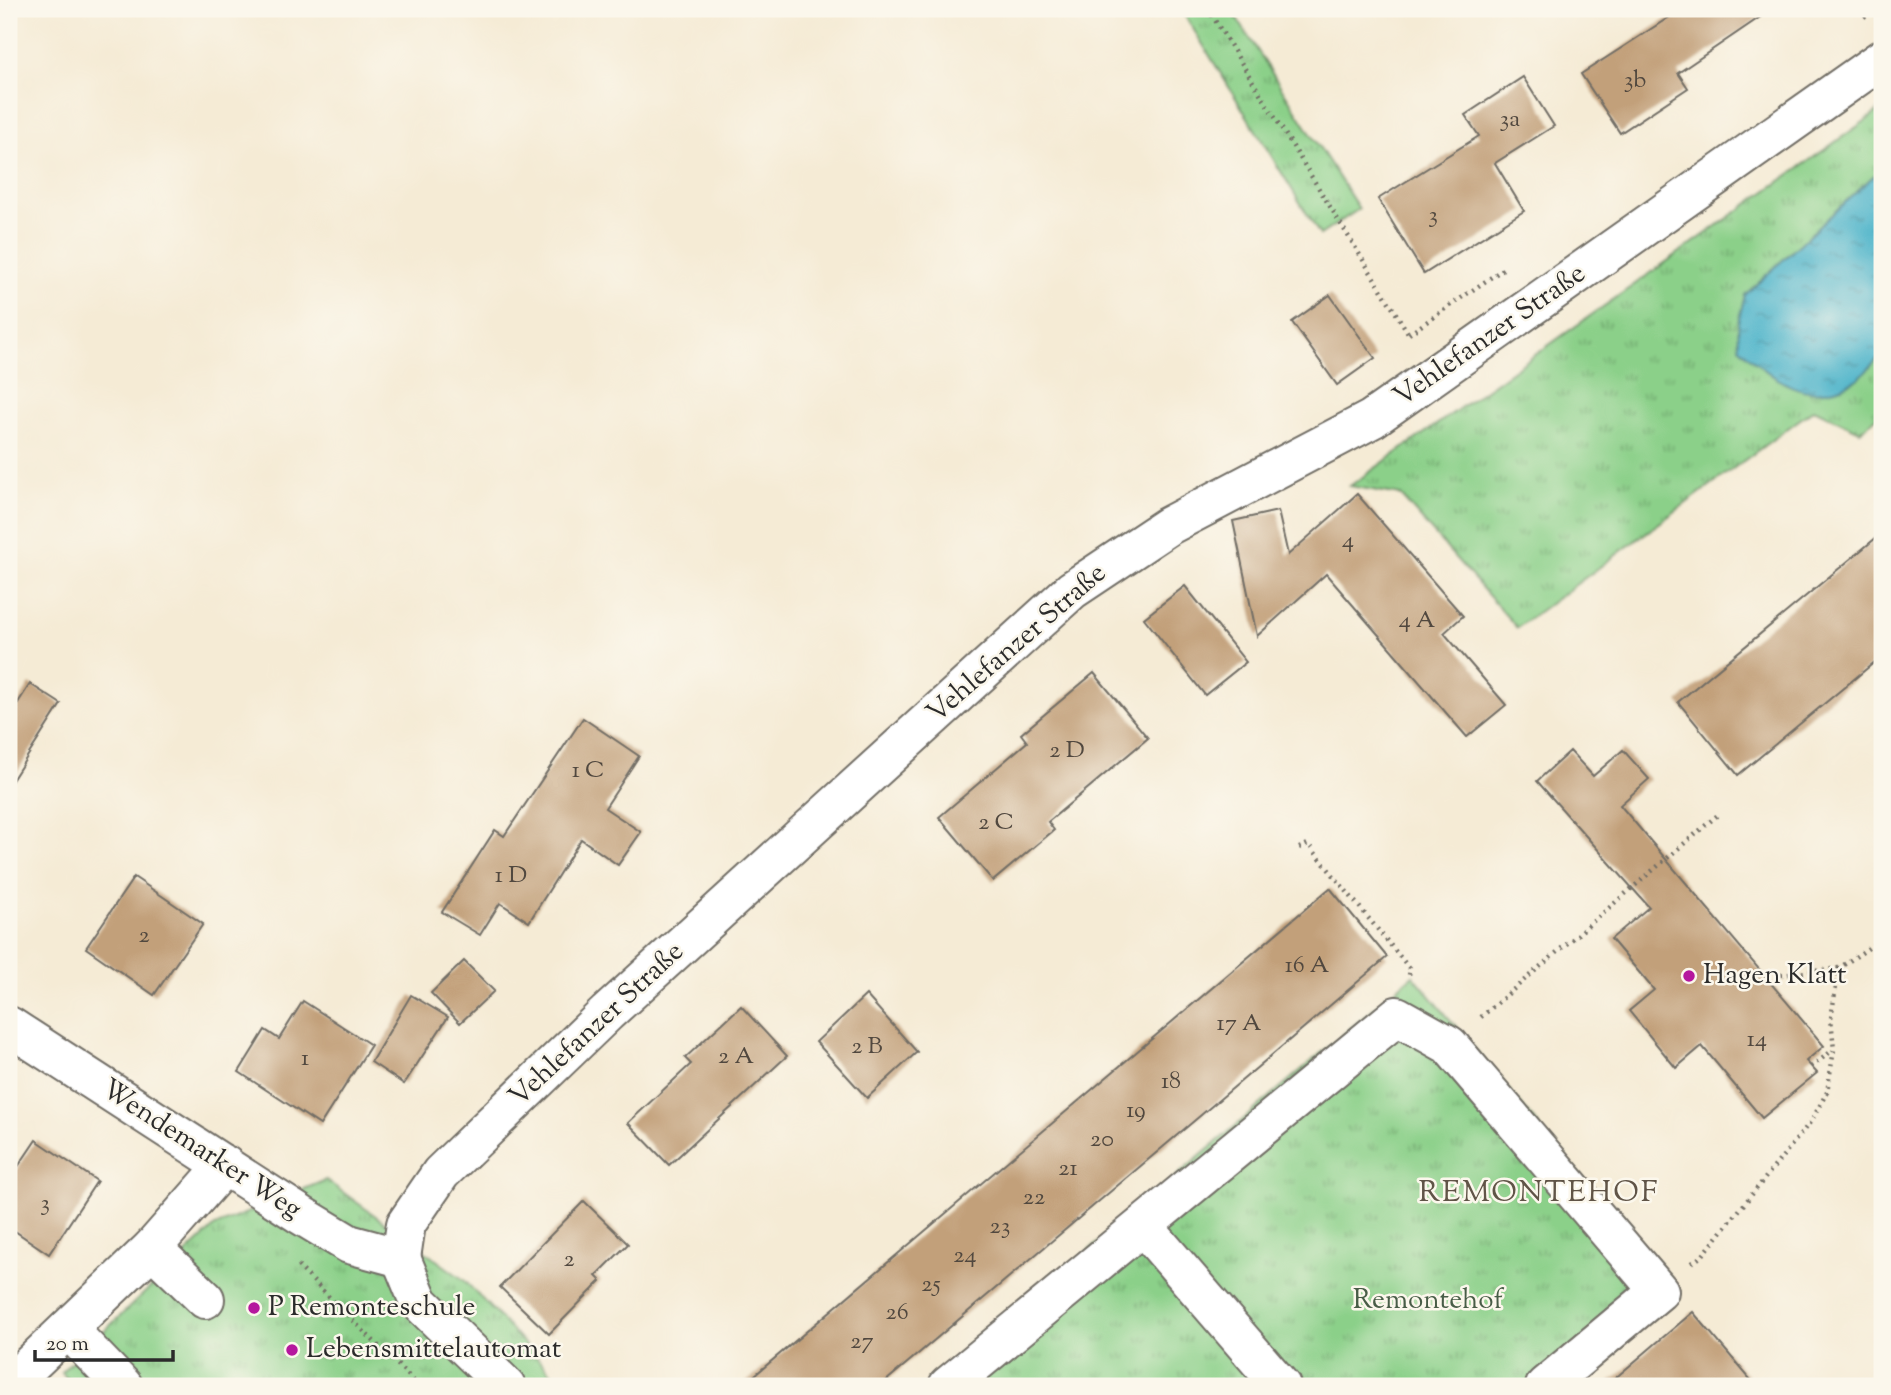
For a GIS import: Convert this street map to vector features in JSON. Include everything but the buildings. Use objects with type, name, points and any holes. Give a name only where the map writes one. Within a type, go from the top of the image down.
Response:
[{"type":"street","name":"Vehlefanzer Straße","points":[[401,1258],[407,1224],[441,1173],[607,1013],[1072,590],[1168,526],[1372,419],[1882,59]]},
{"type":"street","points":[[948,1386],[1397,1016],[1449,1045],[1658,1291],[1545,1386]]},
{"type":"street","name":"Wendemarker Weg","points":[[9,1026],[349,1244],[401,1258]]},
{"type":"street","points":[[13,1374],[68,1329],[152,1248],[225,1165]]},
{"type":"street","points":[[1143,1226],[1281,1386]]},
{"type":"street","points":[[152,1248],[205,1299]]},
{"type":"street","points":[[401,1258],[419,1302],[506,1386]]},
{"type":"street","points":[[68,1329],[123,1386]]},
{"type":"path","points":[[1209,9],[1409,334]]},
{"type":"path","points":[[1449,1045],[1720,813]]},
{"type":"path","points":[[1298,848],[1308,844],[1410,969],[1397,1016]]},
{"type":"path","points":[[1781,975],[1839,968],[1882,939]]},
{"type":"path","points":[[1658,1291],[1703,1255],[1812,1120],[1827,1092],[1834,1050],[1831,1018],[1839,968]]},
{"type":"path","points":[[1811,1067],[1834,1050]]},
{"type":"path","points":[[294,1262],[419,1386]]},
{"type":"green space","points":[[1181,9],[1231,9],[1359,209],[1320,235]]},
{"type":"green space","points":[[1882,109],[1882,168],[1745,295],[1855,380],[1882,354],[1882,413],[1860,431],[1814,409],[1517,628],[1400,495],[1350,486]]},
{"type":"green space","name":"Remontehof","points":[[1413,975],[1677,1292],[1567,1386],[930,1386]]},
{"type":"green space","points":[[326,1180],[464,1280],[564,1386],[74,1386],[61,1372],[215,1226]]},
{"type":"water","points":[[1882,168],[1882,354],[1866,372],[1837,389],[1805,391],[1791,386],[1765,370],[1739,347],[1738,322],[1745,295]]},
{"type":"place","name":"Hagen Klatt","points":[[1689,976]]},
{"type":"place","name":"P Remonteschule","points":[[254,1308]]},
{"type":"place","name":"Lebensmittelautomat","points":[[292,1350]]},
{"type":"district","name":"REMONTEHOF","points":[[1539,1193]]}]
